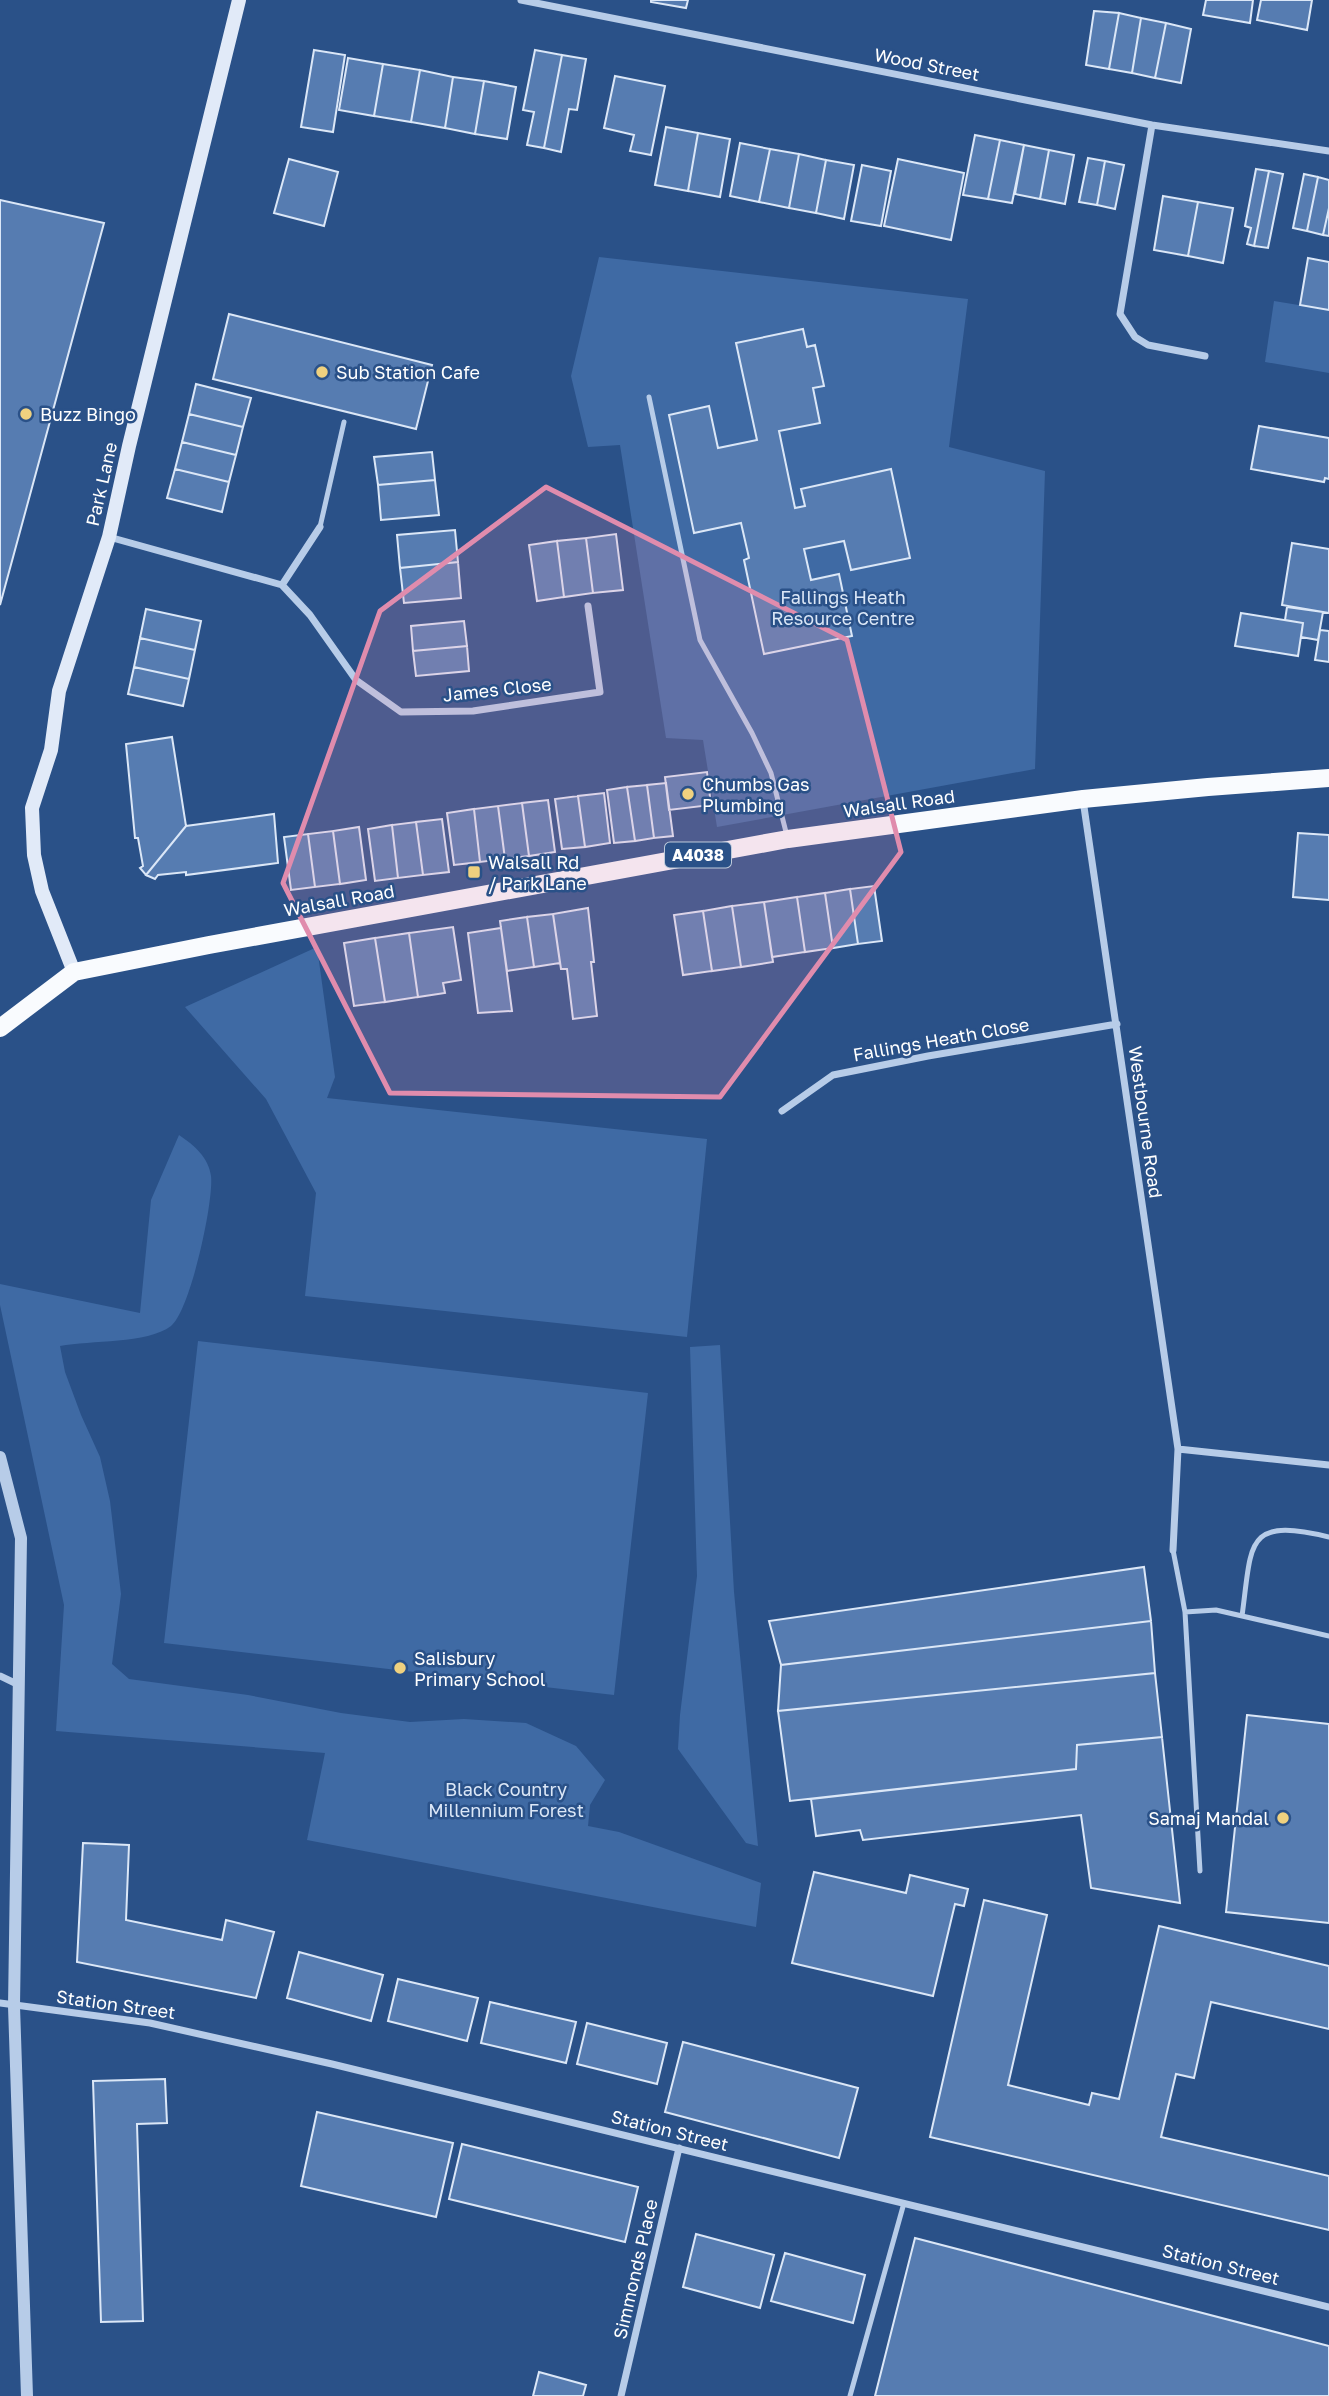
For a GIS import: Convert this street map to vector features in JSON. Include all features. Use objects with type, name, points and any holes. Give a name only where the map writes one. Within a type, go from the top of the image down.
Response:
[{"type":"main road","name":"Park Lane","points":[[74,972],[42,891],[34,855],[32,808],[51,750],[59,691],[109,537],[239,0]]},
{"type":"main road","name":"Walsall Road","points":[[0,1028],[74,972],[249,937],[788,839],[1083,799],[1329,778]]},
{"type":"street","name":"Wood Street","points":[[521,0],[1152,125],[1329,151]]},
{"type":"street","points":[[1152,125],[1120,314],[1135,337],[1148,345],[1205,356]]},
{"type":"street","points":[[109,537],[282,585],[320,527]]},
{"type":"street","name":"James Close","points":[[282,585],[310,615],[356,680],[401,712],[473,710],[600,692],[587,606]]},
{"type":"street","name":"Westbourne Road","points":[[1083,799],[1178,1449],[1173,1550]]},
{"type":"street","name":"Fallings Heath Close","points":[[782,1111],[833,1075],[1116,1024]]},
{"type":"street","points":[[1178,1449],[1329,1465]]},
{"type":"street","points":[[0,1457],[21,1538],[14,2006],[27,2396]]},
{"type":"street","points":[[0,1676],[19,1685]]},
{"type":"street","name":"Station Street","points":[[0,2003],[163,2025],[1329,2306]]},
{"type":"street","name":"Simmonds Place","points":[[621,2396],[679,2148]]},
{"type":"lane","points":[[649,397],[700,640],[771,773],[788,839]]},
{"type":"lane","points":[[320,527],[344,422]]},
{"type":"lane","points":[[1242,1616],[1250,1559],[1257,1541],[1272,1530],[1297,1530],[1329,1537]]},
{"type":"lane","points":[[1173,1550],[1185,1612],[1200,1871]]},
{"type":"lane","points":[[1185,1612],[1216,1610],[1329,1636]]},
{"type":"lane","points":[[850,2396],[904,2203]]},
{"type":"highlighted area","points":[[546,487],[847,640],[901,852],[720,1097],[390,1093],[283,883],[380,611]]},
{"type":"green space","name":"Fallings Heath Resource Centre","points":[[599,257],[968,299],[949,447],[1045,471],[1035,769],[717,827],[703,740],[666,738],[620,445],[588,447],[571,376]]},
{"type":"green space","points":[[1274,301],[1329,310],[1329,373],[1265,362]]},
{"type":"green space","points":[[317,947],[335,1077],[327,1098],[707,1139],[687,1337],[305,1296],[316,1193],[266,1099],[185,1007]]},
{"type":"green space","name":"Black Country Millennium Forest","points":[[179,1135],[200,1152],[207,1163],[211,1189],[205,1231],[193,1279],[178,1316],[171,1326],[148,1336],[60,1346],[65,1372],[100,1457],[110,1501],[121,1594],[112,1664],[129,1679],[248,1695],[341,1713],[410,1722],[464,1719],[526,1723],[576,1746],[605,1780],[590,1805],[588,1826],[619,1832],[761,1883],[756,1927],[307,1840],[325,1753],[56,1731],[64,1605],[0,1305],[0,1284],[140,1313],[151,1200]]},
{"type":"green space","points":[[198,1341],[648,1393],[614,1695],[164,1643]]},
{"type":"green space","points":[[720,1345],[734,1592],[758,1846],[746,1843],[678,1749],[697,1576],[690,1347]]},
{"type":"building","points":[[651,0],[688,0],[686,8]]},
{"type":"building","points":[[1206,0],[1253,0],[1250,23],[1203,15]]},
{"type":"building","points":[[1261,0],[1312,0],[1307,30],[1257,20]]},
{"type":"building","points":[[1094,11],[1119,13],[1109,69],[1086,65]]},
{"type":"building","points":[[1119,13],[1141,18],[1132,73],[1109,69]]},
{"type":"building","points":[[1141,18],[1166,23],[1155,78],[1132,73]]},
{"type":"building","points":[[1166,23],[1191,29],[1181,83],[1155,78]]},
{"type":"building","points":[[314,50],[345,55],[333,132],[301,127]]},
{"type":"building","points":[[535,50],[562,55],[544,148],[527,145],[534,112],[523,110]]},
{"type":"building","points":[[562,55],[586,59],[577,110],[569,109],[561,152],[544,148]]},
{"type":"building","points":[[348,58],[383,64],[374,116],[339,110]]},
{"type":"building","points":[[383,64],[420,70],[411,122],[374,116]]},
{"type":"building","points":[[420,70],[453,77],[445,128],[411,122]]},
{"type":"building","points":[[615,76],[665,86],[651,155],[630,151],[634,135],[604,128]]},
{"type":"building","points":[[453,77],[484,81],[475,134],[445,128]]},
{"type":"building","points":[[484,81],[516,87],[507,139],[475,134]]},
{"type":"building","points":[[666,127],[698,133],[688,191],[655,185]]},
{"type":"building","points":[[698,133],[730,139],[720,197],[688,191]]},
{"type":"building","points":[[975,135],[1000,140],[988,199],[963,195]]},
{"type":"building","points":[[1000,140],[1024,145],[1012,203],[988,199]]},
{"type":"building","points":[[740,143],[770,149],[759,202],[730,196]]},
{"type":"building","points":[[1024,145],[1049,150],[1040,199],[1015,194]]},
{"type":"building","points":[[770,149],[799,154],[789,208],[759,202]]},
{"type":"building","points":[[1049,150],[1074,155],[1065,204],[1040,199]]},
{"type":"building","points":[[799,154],[826,160],[816,213],[789,208]]},
{"type":"building","points":[[1088,158],[1105,161],[1097,205],[1079,202]]},
{"type":"building","points":[[289,159],[338,172],[324,226],[274,213]]},
{"type":"building","points":[[898,159],[964,173],[951,240],[884,226]]},
{"type":"building","points":[[826,160],[854,165],[844,219],[816,213]]},
{"type":"building","points":[[1105,161],[1124,165],[1115,209],[1097,205]]},
{"type":"building","points":[[862,165],[891,171],[881,226],[851,221]]},
{"type":"building","points":[[1256,169],[1269,171],[1254,246],[1247,244],[1251,228],[1245,226]]},
{"type":"building","points":[[1269,171],[1283,174],[1268,248],[1254,246]]},
{"type":"building","points":[[1304,174],[1318,177],[1307,231],[1293,228]]},
{"type":"building","points":[[1318,177],[1329,180],[1329,208],[1323,235],[1307,231]]},
{"type":"building","points":[[1163,196],[1198,202],[1188,256],[1154,250]]},
{"type":"building","name":"Buzz Bingo","points":[[0,200],[104,223],[0,605]]},
{"type":"building","points":[[1198,202],[1233,208],[1223,263],[1188,256]]},
{"type":"building","points":[[1329,208],[1329,236],[1323,235]]},
{"type":"building","points":[[1308,258],[1329,262],[1329,310],[1300,305]]},
{"type":"building","name":"Sub Station Cafe","points":[[229,314],[432,365],[416,429],[213,379]]},
{"type":"building","name":"Fallings Heath Resource Centre","points":[[803,329],[807,347],[815,345],[824,386],[813,388],[820,423],[779,431],[795,508],[805,506],[801,489],[891,469],[910,558],[851,570],[844,541],[804,549],[811,580],[839,574],[852,636],[764,654],[744,560],[749,558],[741,523],[694,533],[669,415],[709,406],[718,448],[757,440],[736,343]]},
{"type":"building","points":[[196,384],[251,398],[243,427],[189,414]]},
{"type":"building","points":[[189,414],[243,427],[236,455],[182,442]]},
{"type":"building","points":[[1259,426],[1329,438],[1329,479],[1325,478],[1324,482],[1251,469]]},
{"type":"building","points":[[182,442],[236,455],[229,482],[175,469]]},
{"type":"building","points":[[432,452],[435,480],[378,485],[374,457]]},
{"type":"building","points":[[175,469],[229,482],[222,512],[167,498]]},
{"type":"building","points":[[435,480],[439,515],[381,520],[378,485]]},
{"type":"building","points":[[455,530],[458,562],[400,568],[397,535]]},
{"type":"building","points":[[616,534],[623,590],[593,593],[586,538]]},
{"type":"building","points":[[586,538],[593,593],[564,597],[557,541]]},
{"type":"building","points":[[557,541],[564,597],[537,601],[529,545]]},
{"type":"building","points":[[1292,543],[1329,549],[1329,613],[1282,605]]},
{"type":"building","points":[[458,562],[461,598],[404,603],[400,568]]},
{"type":"building","points":[[1287,607],[1323,612],[1318,640],[1301,637],[1303,623],[1285,620]]},
{"type":"building","points":[[146,609],[201,621],[195,650],[140,638]]},
{"type":"building","points":[[1241,613],[1303,623],[1298,656],[1235,646]]},
{"type":"building","points":[[464,621],[467,646],[413,651],[411,626]]},
{"type":"building","points":[[1320,630],[1329,631],[1329,662],[1315,660]]},
{"type":"building","points":[[140,638],[195,650],[189,679],[134,667]]},
{"type":"building","points":[[467,646],[469,671],[416,676],[413,651]]},
{"type":"building","points":[[134,667],[189,679],[183,706],[128,694]]},
{"type":"building","points":[[172,737],[186,826],[146,875],[140,868],[143,866],[138,838],[135,838],[126,744]]},
{"type":"building","name":"Chumbs Gas Plumbing","points":[[707,772],[711,805],[669,810],[665,777]]},
{"type":"building","points":[[666,783],[673,836],[654,838],[647,785]]},
{"type":"building","points":[[647,785],[654,838],[635,841],[627,787]]},
{"type":"building","points":[[627,787],[635,841],[614,843],[607,790]]},
{"type":"building","points":[[604,793],[610,843],[585,847],[578,796]]},
{"type":"building","points":[[578,796],[585,847],[562,849],[555,799]]},
{"type":"building","points":[[548,800],[555,852],[529,856],[522,803]]},
{"type":"building","points":[[522,803],[529,856],[505,859],[498,806]]},
{"type":"building","points":[[498,806],[505,859],[480,862],[474,809]]},
{"type":"building","points":[[474,809],[480,862],[454,865],[447,813]]},
{"type":"building","points":[[274,814],[278,863],[186,875],[186,872],[158,875],[155,879],[146,875],[186,826]]},
{"type":"building","points":[[442,819],[449,872],[423,875],[416,822]]},
{"type":"building","points":[[416,822],[423,875],[398,878],[392,825]]},
{"type":"building","points":[[392,825],[398,878],[375,881],[368,829]]},
{"type":"building","points":[[359,827],[366,880],[340,884],[333,831]]},
{"type":"building","points":[[333,831],[340,884],[315,887],[308,834]]},
{"type":"building","points":[[1298,833],[1329,835],[1329,900],[1293,897]]},
{"type":"building","points":[[308,834],[315,887],[291,890],[284,837]]},
{"type":"building","points":[[874,886],[882,941],[858,944],[850,889]]},
{"type":"building","points":[[850,889],[858,944],[833,948],[825,893]]},
{"type":"building","points":[[825,893],[833,948],[805,952],[797,897]]},
{"type":"building","points":[[797,897],[805,952],[772,957],[764,902]]},
{"type":"building","points":[[764,902],[773,962],[741,967],[732,906]]},
{"type":"building","points":[[732,906],[741,967],[712,971],[703,911]]},
{"type":"building","points":[[588,908],[597,1016],[573,1019],[567,969],[561,969],[553,914]]},
{"type":"building","points":[[703,911],[712,971],[683,975],[674,915]]},
{"type":"building","points":[[553,914],[560,963],[534,967],[527,917]]},
{"type":"building","points":[[527,917],[534,967],[507,971],[500,921]]},
{"type":"building","points":[[453,927],[461,980],[443,983],[445,993],[418,997],[409,933]]},
{"type":"building","points":[[501,928],[512,1011],[478,1013],[468,933]]},
{"type":"building","points":[[409,933],[418,997],[385,1002],[375,938]]},
{"type":"building","points":[[375,938],[385,1002],[354,1006],[344,943]]},
{"type":"building","points":[[1144,1567],[1151,1621],[781,1665],[769,1621]]},
{"type":"building","points":[[1151,1621],[1155,1673],[778,1711],[781,1665]]},
{"type":"building","points":[[1155,1673],[1162,1737],[1077,1745],[1076,1769],[790,1801],[778,1711]]},
{"type":"building","name":"Samaj Mandal","points":[[1247,1715],[1329,1724],[1329,1923],[1226,1912]]},
{"type":"building","points":[[1162,1737],[1180,1903],[1091,1888],[1081,1815],[863,1840],[860,1830],[816,1836],[811,1799],[1076,1769],[1077,1745]]},
{"type":"building","points":[[83,1843],[129,1845],[126,1920],[222,1940],[226,1920],[274,1932],[256,1998],[77,1962]]},
{"type":"building","points":[[814,1872],[906,1893],[910,1875],[968,1889],[964,1906],[955,1904],[933,1996],[792,1963]]},
{"type":"building","points":[[984,1900],[1047,1915],[1008,2085],[1089,2105],[1092,2093],[1119,2099],[1159,1926],[1329,1966],[1329,2029],[1211,2002],[1194,2078],[1176,2074],[1161,2137],[1329,2176],[1329,2230],[930,2137]]},
{"type":"building","points":[[299,1952],[383,1975],[371,2021],[287,1998]]},
{"type":"building","points":[[398,1979],[478,1998],[467,2041],[388,2021]]},
{"type":"building","points":[[490,2002],[576,2022],[566,2063],[481,2043]]},
{"type":"building","points":[[587,2023],[667,2043],[657,2084],[577,2064]]},
{"type":"building","points":[[683,2042],[858,2088],[839,2158],[665,2112]]},
{"type":"building","points":[[165,2079],[167,2123],[137,2124],[143,2321],[101,2322],[93,2081]]},
{"type":"building","points":[[317,2112],[453,2143],[436,2217],[301,2186]]},
{"type":"building","points":[[462,2144],[638,2187],[625,2242],[449,2199]]},
{"type":"building","points":[[696,2234],[774,2255],[760,2308],[683,2287]]},
{"type":"building","points":[[915,2238],[1329,2346],[1329,2396],[875,2396]]},
{"type":"building","points":[[785,2253],[865,2275],[853,2323],[771,2301]]},
{"type":"building","points":[[539,2372],[586,2385],[583,2396],[533,2396]]},
{"type":"place","name":"Sub Station Cafe","points":[[322,372]]},
{"type":"place","name":"Buzz Bingo","points":[[26,414]]},
{"type":"place","name":"Chumbs Gas Plumbing","points":[[688,794]]},
{"type":"place","name":"Walsall Rd / Park Lane","points":[[474,872]]},
{"type":"place","name":"Salisbury Primary School","points":[[400,1668]]},
{"type":"place","name":"Samaj Mandal","points":[[1283,1818]]}]
